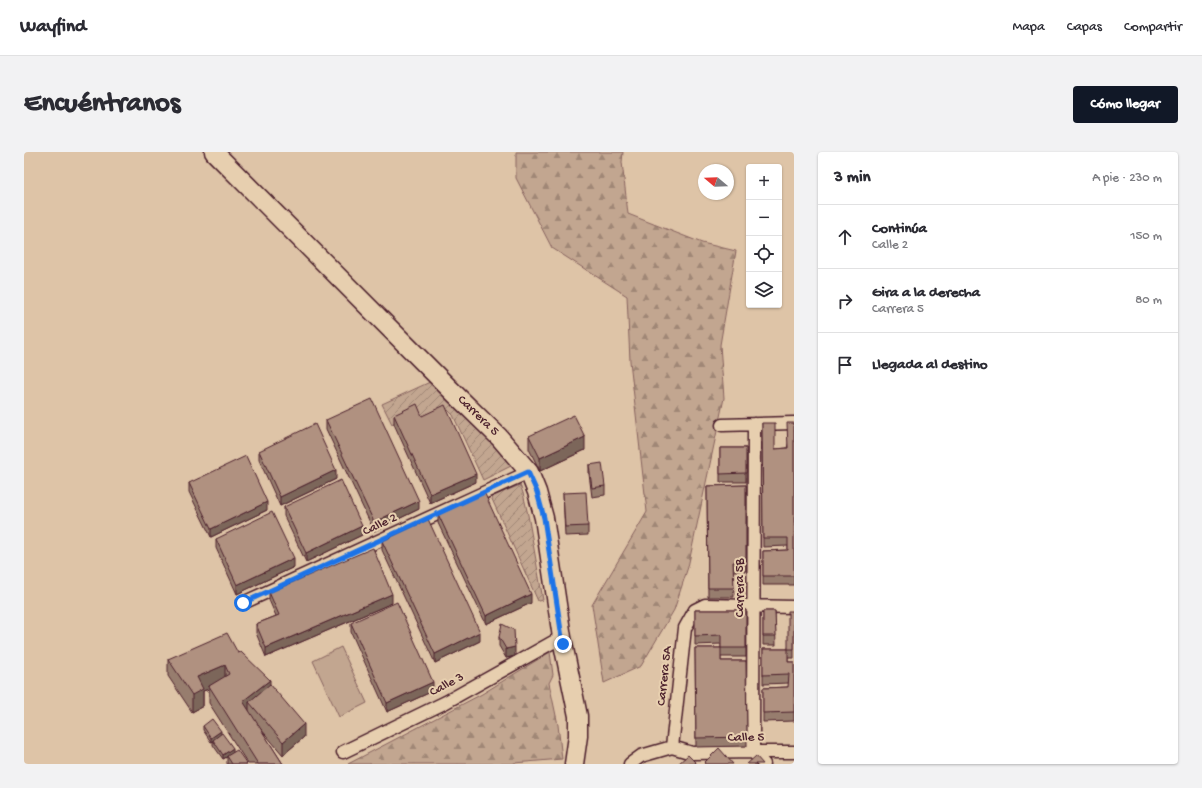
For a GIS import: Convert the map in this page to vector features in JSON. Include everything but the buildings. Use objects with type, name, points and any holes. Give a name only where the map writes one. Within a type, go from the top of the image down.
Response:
[{"type":"street","name":"Carrera 5","points":[[214,152],[499,437],[528,472],[537,492],[544,518],[562,641],[578,716],[578,736],[574,764]]},
{"type":"street","points":[[722,424],[794,423]]},
{"type":"street","name":"Carrera 5B","points":[[753,752],[754,424]]},
{"type":"street","name":"Calle 2","points":[[243,603],[528,472]]},
{"type":"street","points":[[739,489],[754,488]]},
{"type":"street","name":"Carrera 5A","points":[[672,747],[685,628],[695,610],[705,605],[754,607]]},
{"type":"street","points":[[754,607],[794,607]]},
{"type":"street","name":"Calle 3","points":[[343,752],[446,702],[562,641]]},
{"type":"street","points":[[630,764],[641,756],[672,747]]},
{"type":"street","name":"Calle 5","points":[[672,747],[692,753],[794,752]]},
{"type":"street","points":[[753,752],[764,764]]},
{"type":"green space","points":[[516,152],[623,152],[622,162],[628,214],[702,243],[736,251],[720,345],[724,398],[688,567],[674,610],[641,666],[604,683],[592,605],[647,512],[630,361],[627,296],[552,248],[516,178]]},
{"type":"green space","points":[[430,382],[443,391],[441,394],[487,437],[511,466],[483,480],[453,415],[448,410],[445,414],[392,424],[382,404]]},
{"type":"green space","points":[[520,485],[528,515],[543,600],[538,601],[491,497]]},
{"type":"green space","points":[[341,647],[367,703],[339,717],[313,661]]},
{"type":"green space","points":[[550,652],[553,675],[549,683],[558,725],[562,759],[513,764],[348,764],[482,694]]},
{"type":"route","points":[[243,603],[528,472],[537,492],[544,518],[563,644]]}]
